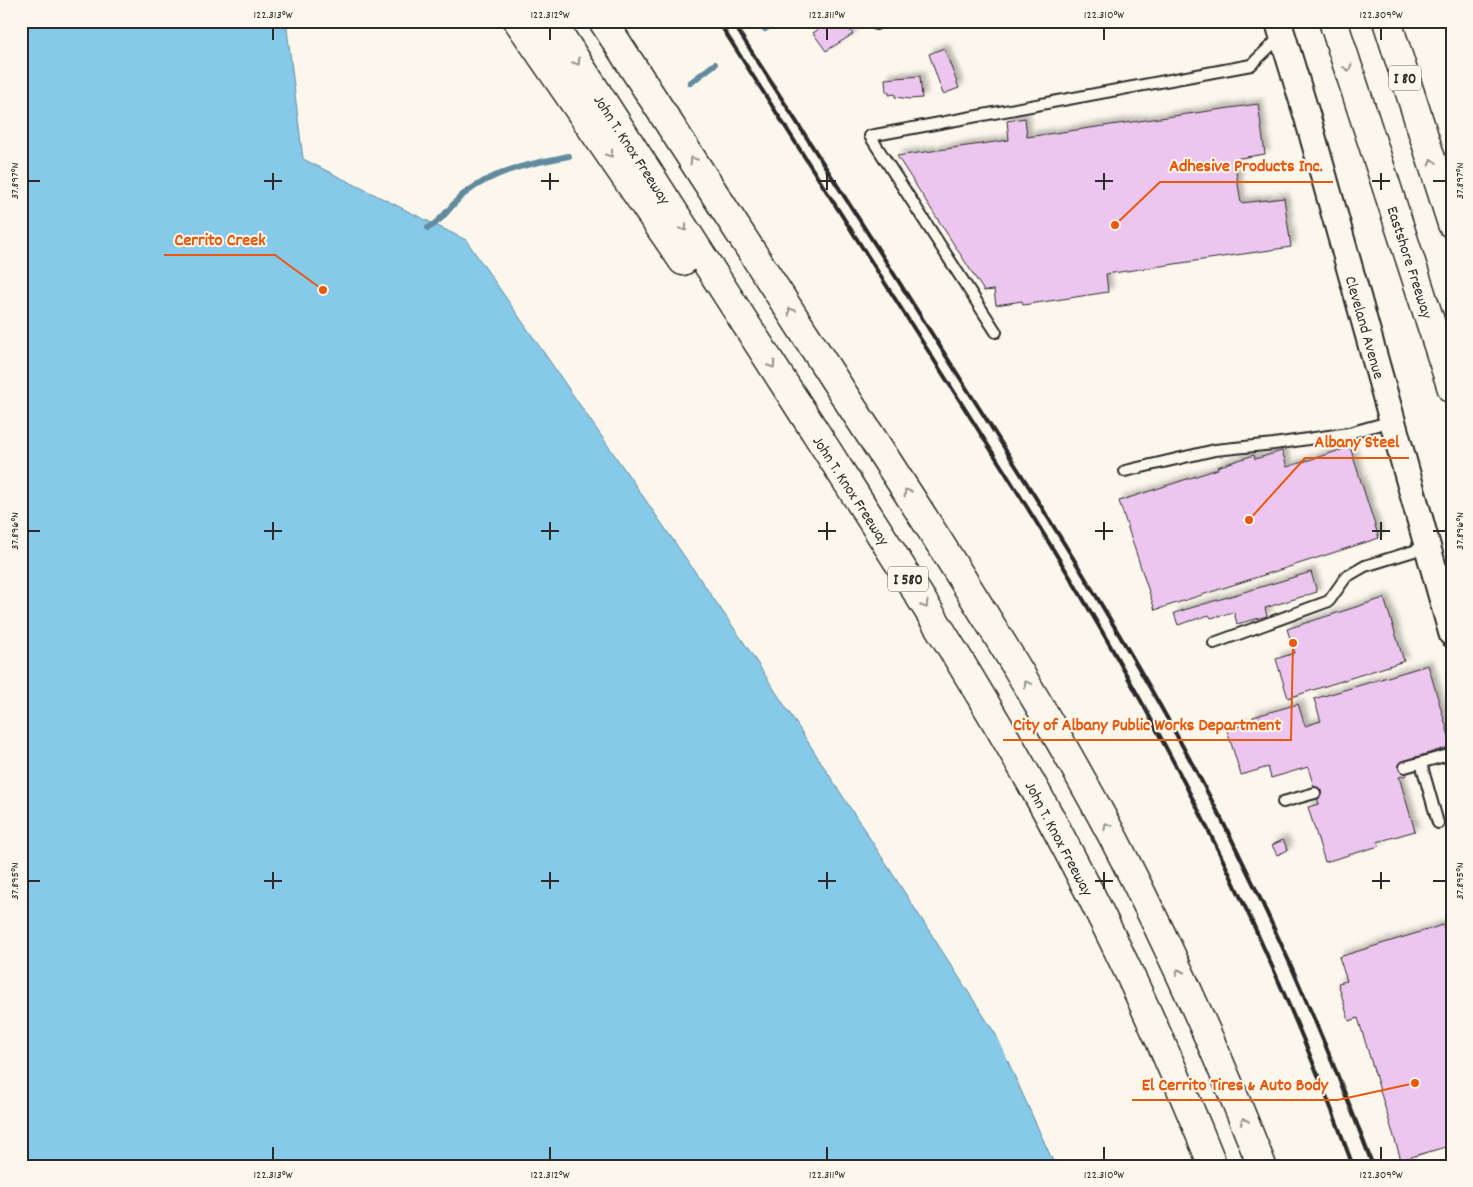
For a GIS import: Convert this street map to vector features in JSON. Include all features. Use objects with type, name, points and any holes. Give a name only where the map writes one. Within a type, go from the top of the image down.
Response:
[{"type":"highway","points":[[518,21],[697,281],[730,300]]},
{"type":"highway","name":"John T. Knox Freeway","points":[[551,21],[953,650],[1000,729],[1063,841],[1146,1011],[1213,1166]]},
{"type":"highway","name":"I 580","points":[[603,21],[934,533],[1050,724],[1114,841],[1173,958],[1262,1166]]},
{"type":"highway","name":"Eastshore Freeway","points":[[1333,21],[1452,389]]},
{"type":"highway","name":"I 80","points":[[1387,21],[1452,224]]},
{"type":"street","name":"Cleveland Avenue","points":[[1280,28],[1307,116],[1452,634]]},
{"type":"lane","points":[[996,332],[870,136],[1251,65],[1280,28]]},
{"type":"lane","points":[[1125,470],[1215,450],[1349,433],[1392,421]]},
{"type":"lane","points":[[1214,643],[1329,601],[1346,577],[1366,566],[1428,548]]},
{"type":"lane","points":[[1405,767],[1452,754]]},
{"type":"lane","points":[[1421,763],[1438,823]]},
{"type":"lane","points":[[1283,802],[1315,792]]},
{"type":"water","points":[[21,21],[286,21],[303,159],[466,240],[747,647],[996,1035],[1055,1166],[21,1166]]},
{"type":"building","points":[[831,21],[863,21],[850,30],[853,34],[826,51],[813,33]]},
{"type":"building","points":[[944,48],[959,88],[943,94],[929,54]]},
{"type":"building","points":[[920,76],[922,98],[895,97],[895,94],[889,95],[889,92],[886,92],[885,79]]},
{"type":"building","points":[[1258,104],[1265,154],[1234,159],[1241,203],[1284,198],[1291,247],[1106,274],[1108,292],[1023,305],[1022,301],[996,305],[994,290],[984,291],[897,156],[1009,140],[1007,121],[1025,118],[1027,137]]},
{"type":"building","points":[[1350,447],[1379,538],[1155,610],[1119,501],[1218,469],[1217,467],[1254,455],[1255,459],[1282,451],[1287,467]]},
{"type":"building","points":[[1311,572],[1317,592],[1265,608],[1267,616],[1237,624],[1234,612],[1211,618],[1209,615],[1178,625],[1174,613]]},
{"type":"building","points":[[1384,598],[1404,661],[1288,698],[1276,659],[1295,653],[1287,629]]},
{"type":"building","points":[[1428,665],[1452,746],[1403,761],[1407,775],[1399,777],[1415,831],[1377,842],[1379,846],[1325,862],[1308,807],[1319,804],[1308,767],[1271,778],[1268,767],[1241,775],[1227,730],[1254,722],[1253,717],[1298,704],[1305,726],[1321,721],[1314,699]]},
{"type":"building","points":[[1283,840],[1288,850],[1277,855],[1272,845]]},
{"type":"building","points":[[1443,925],[1452,953],[1452,1145],[1401,1160],[1358,1018],[1349,1021],[1338,983],[1347,981],[1339,957]]},
{"type":"waterway","points":[[765,29],[778,21]]},
{"type":"waterway","points":[[690,83],[715,64]]},
{"type":"waterway","points":[[428,228],[438,221],[464,194],[489,179],[514,169],[569,156]]},
{"type":"railway","points":[[718,21],[1024,502],[1090,610],[1146,709],[1211,837],[1272,967],[1328,1099],[1353,1166]]},
{"type":"railway","points":[[732,21],[1037,499],[1105,610],[1170,723],[1231,838],[1270,919],[1324,1041],[1373,1166]]},
{"type":"place","name":"Adhesive Products Inc.","points":[[1115,225]]},
{"type":"place","name":"Cerrito Creek","points":[[323,290]]},
{"type":"place","name":"Albany Steel","points":[[1249,520]]},
{"type":"place","name":"City of Albany Public Works Department","points":[[1293,643]]},
{"type":"place","name":"El Cerrito Tires & Auto Body","points":[[1415,1083]]}]
